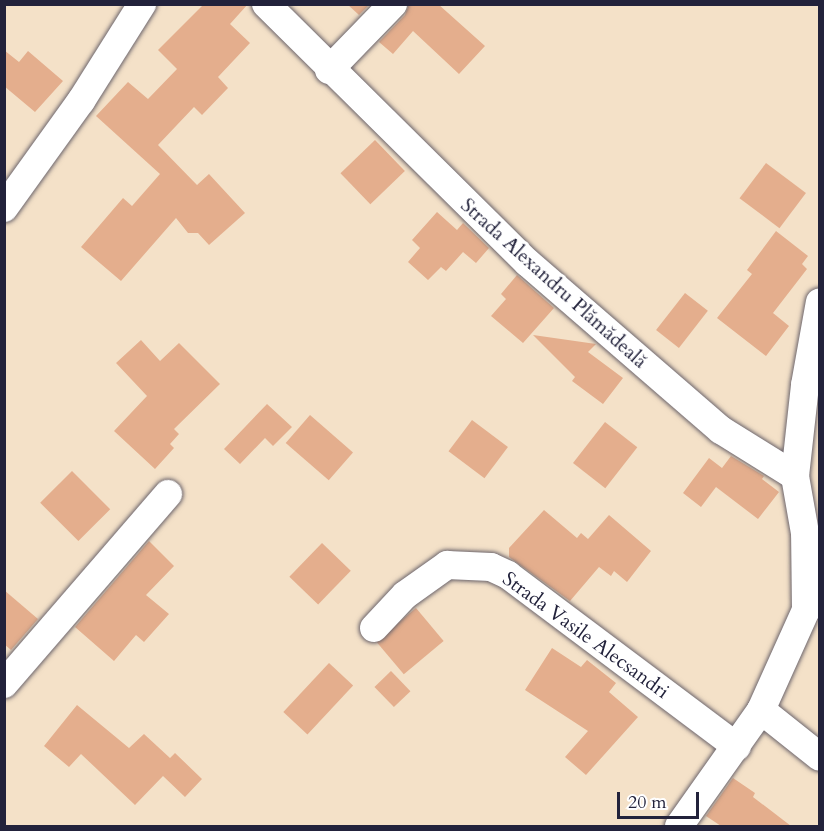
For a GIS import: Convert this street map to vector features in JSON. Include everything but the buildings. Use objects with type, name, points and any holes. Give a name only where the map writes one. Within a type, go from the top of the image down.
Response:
[{"type":"street","points":[[4,208],[81,101],[142,4]]},
{"type":"street","name":"Strada Alexandru Plămădeală","points":[[266,4],[329,70],[519,255],[722,430],[795,476]]},
{"type":"street","points":[[329,70],[393,4]]},
{"type":"street","points":[[679,826],[761,711],[813,602],[805,533],[795,476],[805,385],[819,302]]},
{"type":"street","points":[[4,684],[168,494]]},
{"type":"street","name":"Strada Vasile Alecsandri","points":[[374,628],[405,595],[447,565],[490,567],[507,574],[737,747]]},
{"type":"street","points":[[761,711],[819,757]]}]
